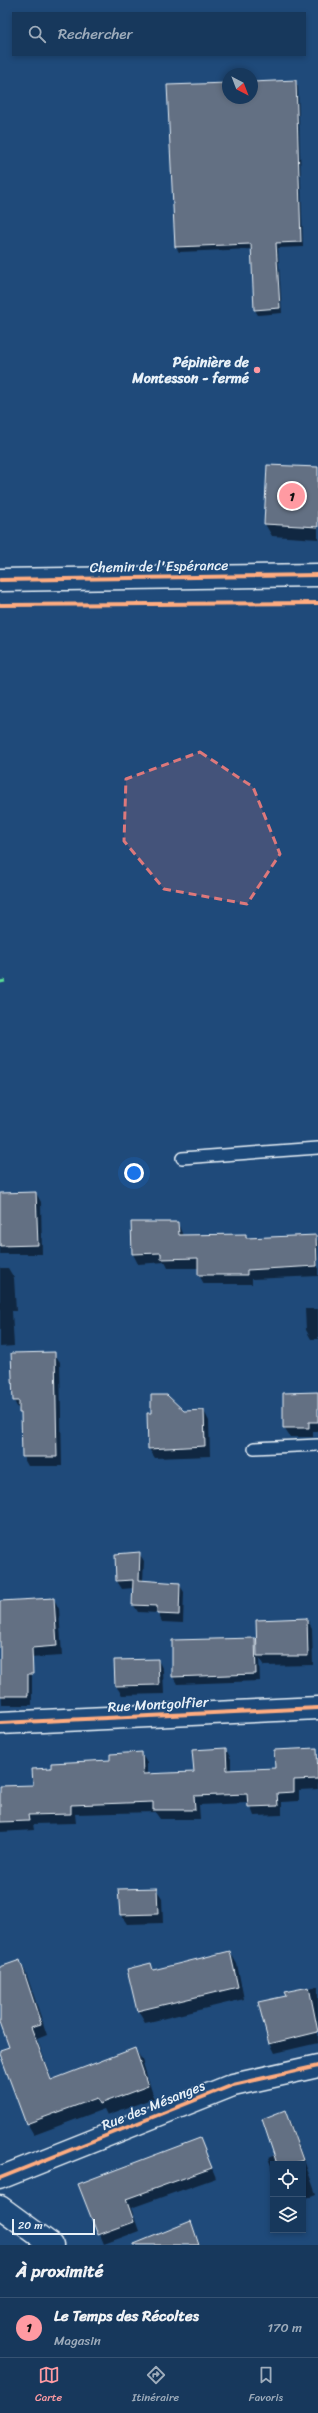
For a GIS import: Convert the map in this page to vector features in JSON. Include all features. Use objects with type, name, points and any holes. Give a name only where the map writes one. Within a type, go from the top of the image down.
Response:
[{"type":"street","name":"Chemin de l'Espérance","points":[[0,580],[318,575]]},
{"type":"street","name":"Rue Montgolfier","points":[[0,1723],[318,1708]]},
{"type":"street","name":"Rue des Mésanges","points":[[0,2178],[233,2085],[318,2066]]},
{"type":"street","points":[[0,2207],[52,2245]]},
{"type":"lane","points":[[182,1158],[318,1148]]},
{"type":"lane","points":[[254,1448],[318,1445]]},
{"type":"highlighted area","points":[[200,752],[253,787],[280,854],[247,904],[164,889],[124,841],[126,779]]},
{"type":"building","points":[[296,80],[301,242],[276,243],[280,308],[254,310],[251,244],[175,247],[167,85],[222,83],[222,104],[258,104],[258,82]]},
{"type":"building","points":[[267,465],[318,467],[318,527],[264,524]]},
{"type":"building","points":[[36,1192],[38,1245],[0,1246],[0,1193]]},
{"type":"building","points":[[131,1222],[178,1222],[179,1235],[246,1234],[246,1238],[316,1235],[317,1266],[247,1270],[247,1275],[198,1275],[198,1258],[161,1259],[161,1253],[132,1254]]},
{"type":"building","points":[[55,1352],[57,1457],[22,1457],[21,1413],[19,1413],[19,1401],[13,1401],[11,1353]]},
{"type":"building","points":[[318,1392],[318,1422],[309,1422],[309,1428],[283,1428],[283,1393]]},
{"type":"building","points":[[151,1395],[167,1395],[184,1411],[204,1410],[205,1446],[148,1449],[147,1413],[151,1413]]},
{"type":"building","points":[[140,1552],[139,1580],[180,1583],[179,1615],[157,1614],[157,1606],[132,1605],[133,1580],[116,1581],[115,1554]]},
{"type":"building","points":[[54,1598],[57,1646],[32,1648],[33,1674],[28,1674],[28,1696],[0,1696],[0,1601]]},
{"type":"building","points":[[307,1618],[308,1656],[257,1656],[256,1620]]},
{"type":"building","points":[[255,1638],[256,1674],[172,1677],[172,1640]]},
{"type":"building","points":[[158,1659],[159,1685],[115,1686],[114,1660]]},
{"type":"building","points":[[226,1748],[227,1770],[275,1768],[274,1750],[317,1748],[318,1779],[294,1780],[294,1792],[277,1793],[278,1806],[248,1807],[247,1794],[194,1796],[195,1810],[153,1810],[153,1802],[71,1805],[71,1814],[28,1815],[29,1821],[0,1822],[0,1786],[33,1785],[32,1769],[51,1768],[51,1763],[110,1760],[110,1754],[142,1752],[143,1774],[194,1772],[192,1750]]},
{"type":"building","points":[[157,1888],[158,1914],[120,1915],[118,1889]]},
{"type":"building","points":[[230,1951],[238,1987],[137,2011],[127,1969],[151,1963],[153,1970]]},
{"type":"building","points":[[20,1960],[41,2024],[31,2027],[51,2080],[135,2048],[148,2086],[100,2104],[97,2098],[26,2124],[0,2054],[0,2050],[9,2047],[0,2022],[0,1967]]},
{"type":"building","points":[[309,1987],[318,2032],[269,2044],[258,2002],[286,1996],[284,1992]]},
{"type":"building","points":[[285,2110],[303,2160],[276,2161],[262,2119]]},
{"type":"building","points":[[200,2138],[212,2168],[126,2199],[134,2222],[98,2235],[78,2184]]},
{"type":"building","points":[[191,2221],[199,2245],[134,2245],[134,2244]]},
{"type":"marked path","points":[[0,982],[5,981]]},
{"type":"cycle path","points":[[0,580],[318,575]]},
{"type":"cycle path","points":[[0,605],[318,603]]},
{"type":"cycle path","points":[[0,1723],[318,1708]]},
{"type":"cycle path","points":[[0,2178],[233,2085],[318,2066]]},
{"type":"place","name":"Pépinière de Montesson - fermé","points":[[257,370]]},
{"type":"place","name":"Le Temps des Récoltes","points":[[292,496]]}]
